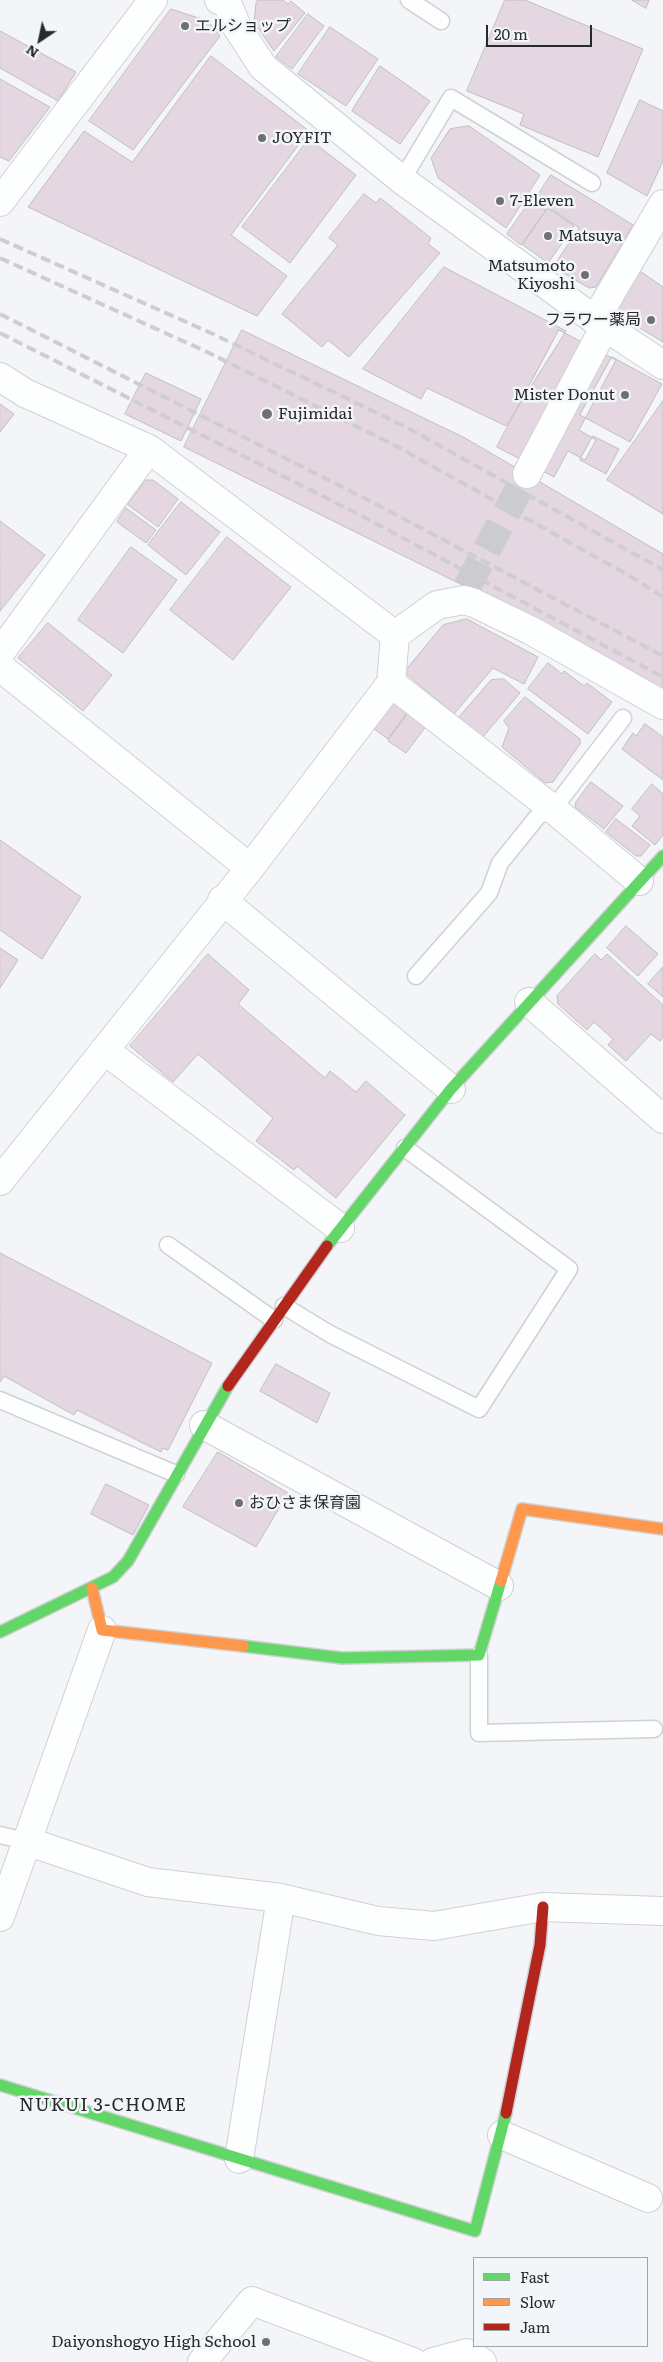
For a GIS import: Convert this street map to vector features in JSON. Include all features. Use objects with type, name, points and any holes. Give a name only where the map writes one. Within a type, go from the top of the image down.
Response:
[{"type":"street","points":[[0,202],[153,0]]},
{"type":"street","points":[[225,1],[237,27],[263,67],[402,180],[600,323],[663,364]]},
{"type":"street","points":[[527,474],[600,323],[663,204]]},
{"type":"street","points":[[0,377],[26,393],[149,449],[395,635]]},
{"type":"street","points":[[0,654],[149,449]]},
{"type":"street","points":[[0,1181],[222,900],[250,868],[391,683],[395,635],[437,605],[464,600],[474,602],[530,630],[663,705]]},
{"type":"street","points":[[0,668],[250,868]]},
{"type":"street","points":[[391,683],[553,809],[639,881]]},
{"type":"street","points":[[0,1632],[113,1577],[128,1561],[204,1425],[238,1370],[340,1228],[451,1090],[663,856]]},
{"type":"street","points":[[222,900],[451,1090]]},
{"type":"street","points":[[530,1002],[663,1119]]},
{"type":"street","points":[[104,1050],[340,1228]]},
{"type":"street","points":[[204,1425],[499,1586]]},
{"type":"street","points":[[102,1630],[342,1658],[478,1655],[522,1509],[663,1529]]},
{"type":"street","points":[[0,1917],[13,1838],[102,1630],[92,1588]]},
{"type":"street","points":[[13,1838],[148,1882],[281,1898],[378,1921],[434,1926],[542,1907],[663,1911]]},
{"type":"street","points":[[239,2159],[281,1898]]},
{"type":"street","points":[[0,2085],[475,2231],[502,2135],[540,1945],[542,1907]]},
{"type":"street","points":[[502,2135],[648,2198]]},
{"type":"street","points":[[202,2362],[252,2301],[413,2362]]},
{"type":"street","points":[[434,2362],[466,2353],[482,2362]]},
{"type":"lane","points":[[410,0],[441,21]]},
{"type":"lane","points":[[402,180],[451,98],[592,183]]},
{"type":"lane","points":[[416,976],[489,894],[500,863],[538,816],[553,809],[623,718]]},
{"type":"lane","points":[[168,1245],[279,1313],[330,1334],[479,1409],[569,1269],[404,1148]]},
{"type":"lane","points":[[0,1400],[176,1474]]},
{"type":"lane","points":[[478,1655],[478,1733],[654,1729]]},
{"type":"building","points":[[258,0],[283,0],[288,4],[291,1],[305,13],[274,51],[254,22]]},
{"type":"building","points":[[505,0],[525,0],[643,49],[598,157],[520,125],[524,114],[467,91]]},
{"type":"building","points":[[632,0],[649,0],[646,8]]},
{"type":"building","points":[[171,9],[208,21],[220,36],[133,150],[89,121]]},
{"type":"building","points":[[308,14],[324,26],[292,69],[276,57]]},
{"type":"building","points":[[330,27],[378,59],[346,106],[298,74]]},
{"type":"building","points":[[0,31],[76,72],[58,101],[0,68]]},
{"type":"building","points":[[211,56],[309,131],[231,235],[287,276],[257,316],[28,207],[84,131],[132,162]]},
{"type":"building","points":[[380,66],[430,101],[400,144],[352,111]]},
{"type":"building","points":[[0,79],[50,107],[9,161],[0,157]]},
{"type":"building","points":[[640,100],[663,111],[663,161],[647,196],[607,173]]},
{"type":"building","points":[[469,126],[540,175],[506,228],[438,178],[431,158],[450,129]]},
{"type":"building","points":[[309,139],[356,175],[290,263],[242,227]]},
{"type":"building","points":[[551,175],[633,225],[596,287],[589,288],[553,267],[579,228],[536,198]]},
{"type":"building","points":[[364,194],[376,203],[380,198],[431,238],[428,244],[440,253],[349,357],[328,340],[322,347],[282,314],[338,245],[329,238]]},
{"type":"building","points":[[531,200],[546,210],[521,245],[507,234]]},
{"type":"building","name":"Matsuya","points":[[548,208],[574,226],[548,263],[523,245]]},
{"type":"building","points":[[444,267],[566,331],[506,426],[427,388],[421,399],[363,369]]},
{"type":"building","points":[[637,269],[663,287],[663,342],[617,314],[615,304]]},
{"type":"building","points":[[242,330],[465,438],[663,554],[663,695],[557,632],[184,447]]},
{"type":"building","points":[[559,330],[616,360],[579,430],[596,440],[585,460],[568,451],[554,477],[497,447]]},
{"type":"building","points":[[612,357],[662,384],[630,442],[580,415]]},
{"type":"building","points":[[146,373],[201,399],[181,441],[125,414]]},
{"type":"building","points":[[663,401],[663,514],[607,480]]},
{"type":"building","points":[[0,404],[14,414],[0,432]]},
{"type":"building","points":[[593,436],[619,449],[606,474],[580,460]]},
{"type":"building","points":[[146,480],[153,480],[178,499],[158,527],[128,505]]},
{"type":"building","points":[[181,502],[220,532],[186,575],[148,545]]},
{"type":"building","points":[[126,508],[156,530],[146,543],[117,522]]},
{"type":"building","points":[[0,521],[45,555],[0,611]]},
{"type":"building","points":[[227,537],[291,587],[233,660],[170,610]]},
{"type":"building","points":[[131,547],[177,580],[123,653],[78,620]]},
{"type":"building","points":[[467,619],[538,657],[524,684],[493,668],[454,714],[404,672],[443,625]]},
{"type":"building","points":[[48,623],[112,675],[83,711],[18,658]]},
{"type":"building","points":[[548,663],[562,674],[564,671],[584,686],[587,683],[612,702],[588,734],[528,689]]},
{"type":"building","points":[[504,679],[520,693],[482,738],[458,718],[491,680]]},
{"type":"building","points":[[525,697],[580,739],[580,744],[553,782],[545,783],[502,747],[509,728],[504,721]]},
{"type":"building","points":[[395,700],[409,710],[388,739],[370,726]]},
{"type":"building","points":[[410,711],[427,725],[406,753],[388,741]]},
{"type":"building","points":[[645,724],[663,737],[663,780],[622,749],[633,733],[636,736]]},
{"type":"building","points":[[591,782],[623,806],[604,829],[575,807],[576,802]]},
{"type":"building","points":[[652,784],[663,794],[663,835],[655,845],[632,826],[640,816],[632,809]]},
{"type":"building","points":[[616,819],[650,845],[641,856],[636,856],[606,832]]},
{"type":"building","points":[[0,840],[81,897],[42,959],[0,930]]},
{"type":"building","points":[[626,926],[658,954],[638,976],[607,948]]},
{"type":"building","points":[[0,948],[18,960],[0,988]]},
{"type":"building","points":[[208,954],[249,990],[238,1004],[325,1078],[330,1071],[356,1092],[366,1081],[405,1115],[336,1198],[297,1166],[294,1170],[256,1141],[273,1118],[198,1054],[173,1082],[130,1046]]},
{"type":"building","points":[[595,954],[601,960],[607,954],[663,1005],[663,1037],[660,1041],[651,1034],[626,1061],[608,1045],[613,1039],[594,1022],[587,1030],[558,1004],[557,996]]},
{"type":"building","points":[[663,967],[663,997],[648,984]]},
{"type":"building","points":[[0,1253],[212,1363],[168,1450],[163,1448],[161,1452],[77,1410],[74,1415],[4,1376],[0,1382]]},
{"type":"building","points":[[276,1364],[330,1393],[317,1423],[260,1391]]},
{"type":"building","name":"おひさま保育園","points":[[218,1452],[288,1493],[256,1547],[183,1507]]},
{"type":"building","points":[[106,1484],[149,1505],[133,1535],[91,1514]]},
{"type":"tunnel","points":[[467,587],[527,474]]},
{"type":"railway","points":[[0,239],[213,334],[408,428],[663,570]]},
{"type":"railway","points":[[0,258],[205,351],[396,446],[628,575],[663,597]]},
{"type":"railway","points":[[0,314],[370,501],[663,656]]},
{"type":"railway","points":[[0,333],[362,516],[663,677]]},
{"type":"traffic: fast","points":[[327,1246],[451,1089],[663,856]]},
{"type":"traffic: fast","points":[[0,1632],[113,1577],[128,1561],[228,1386]]},
{"type":"traffic: fast","points":[[243,1646],[342,1658],[479,1655],[501,1581]]},
{"type":"traffic: fast","points":[[0,2085],[475,2231],[506,2113]]},
{"type":"traffic: slow","points":[[501,1581],[522,1509],[663,1529]]},
{"type":"traffic: slow","points":[[92,1588],[102,1630],[243,1646]]},
{"type":"traffic: jam","points":[[228,1386],[327,1246]]},
{"type":"traffic: jam","points":[[506,2113],[540,1945],[543,1907]]},
{"type":"place","name":"エルショップ","points":[[185,26]]},
{"type":"place","name":"JOYFIT","points":[[262,138]]},
{"type":"place","name":"7-Eleven","points":[[500,201]]},
{"type":"place","name":"Matsuya","points":[[548,236]]},
{"type":"place","name":"Matsumoto Kiyoshi","points":[[585,275]]},
{"type":"place","name":"フラワー薬局","points":[[651,320]]},
{"type":"place","name":"Mister Donut","points":[[625,395]]},
{"type":"place","name":"Fujimidai","points":[[267,414]]},
{"type":"place","name":"おひさま保育園","points":[[239,1503]]},
{"type":"place","name":"Daiyonshogyo High School","points":[[266,2342]]},
{"type":"district","name":"NUKUI 3-CHOME","points":[[103,2106]]}]
